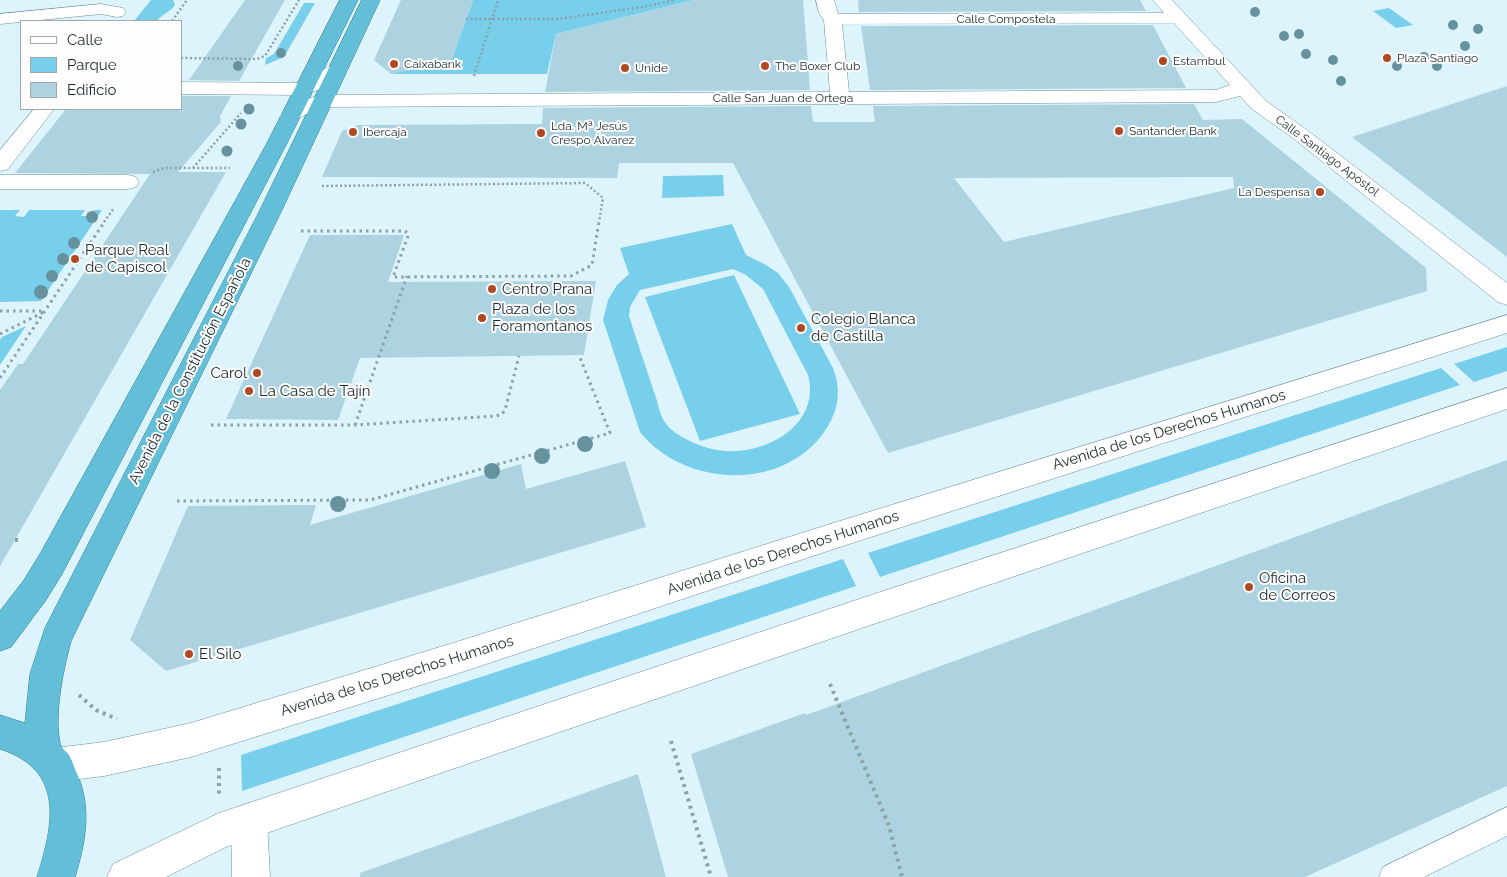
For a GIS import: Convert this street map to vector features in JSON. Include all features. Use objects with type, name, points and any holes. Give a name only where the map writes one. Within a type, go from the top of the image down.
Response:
[{"type":"highway","name":"Avenida de la Constitución Española","points":[[49,758],[42,713],[46,674],[56,639],[270,212],[349,0]]},
{"type":"highway","name":"Avenida de la Constitución Española","points":[[313,95],[338,69],[371,0]]},
{"type":"highway","name":"Avenida de la Constitución Española","points":[[0,636],[35,590],[51,564],[290,116]]},
{"type":"highway","points":[[0,732],[30,742],[49,758],[62,779],[69,806],[66,841],[56,877]]},
{"type":"street","points":[[825,0],[828,13],[833,19],[840,98]]},
{"type":"street","name":"Calle Santiago Apóstol","points":[[1162,0],[1259,105],[1300,134],[1507,296]]},
{"type":"street","points":[[2,21],[101,9],[121,12]]},
{"type":"street","name":"Calle Compostela","points":[[833,19],[1178,18]]},
{"type":"street","name":"Calle San Juan de Ortega","points":[[182,88],[313,95],[840,98],[1216,96],[1242,88]]},
{"type":"street","name":"Calle San Juan de Ortega","points":[[290,116],[306,105],[313,95]]},
{"type":"street","points":[[0,164],[43,110]]},
{"type":"street","points":[[0,182],[123,191]]},
{"type":"street","name":"Avenida de los Derechos Humanos","points":[[49,758],[104,759],[191,740],[453,660],[851,530],[1507,324]]},
{"type":"street","points":[[126,877],[219,831],[870,610],[1507,398]]},
{"type":"street","points":[[249,821],[251,877]]},
{"type":"street","points":[[1393,877],[1507,822]]},
{"type":"path","points":[[173,20],[187,0]]},
{"type":"path","points":[[182,58],[257,59],[265,56],[299,0]]},
{"type":"path","points":[[472,82],[498,0]]},
{"type":"path","points":[[466,19],[558,19],[642,7],[673,0]]},
{"type":"path","points":[[193,168],[247,107]]},
{"type":"path","points":[[150,173],[164,168],[230,168]]},
{"type":"path","points":[[301,231],[408,233],[393,277],[571,276],[592,265],[603,198],[585,183],[322,186]]},
{"type":"path","points":[[0,378],[123,191]]},
{"type":"path","points":[[355,426],[408,276]]},
{"type":"path","points":[[0,311],[45,311]]},
{"type":"path","points":[[0,334],[45,311]]},
{"type":"path","points":[[211,425],[355,426],[502,414],[505,410],[519,356]]},
{"type":"path","points":[[177,501],[370,500],[610,433],[579,356]]},
{"type":"path","points":[[15,540],[20,540]]},
{"type":"path","points":[[830,684],[889,826],[902,877]]},
{"type":"path","points":[[670,741],[711,877]]},
{"type":"green space","points":[[151,0],[173,0],[175,5],[158,20],[135,20]]},
{"type":"green space","points":[[473,0],[694,0],[556,34],[547,74],[391,74],[452,59]]},
{"type":"green space","points":[[304,3],[315,3],[284,57],[265,65],[266,58],[274,54]]},
{"type":"green space","points":[[1389,8],[1413,25],[1396,28],[1373,11]]},
{"type":"green space","points":[[723,175],[724,196],[662,198],[663,176]]},
{"type":"green space","points":[[0,210],[20,210],[15,216],[24,217],[29,210],[85,210],[81,216],[89,216],[94,210],[102,210],[41,301],[0,302]]},
{"type":"green space","points":[[732,224],[746,255],[778,273],[789,287],[836,375],[838,398],[835,412],[828,426],[811,448],[788,463],[763,472],[736,475],[709,473],[683,464],[659,451],[640,432],[603,320],[608,300],[617,285],[629,274],[620,248]],"holes":[[[733,269],[746,275],[763,289],[808,375],[810,391],[807,406],[801,418],[792,429],[780,438],[766,445],[751,449],[736,451],[716,450],[696,444],[682,437],[664,421],[629,316],[630,307],[640,290]]]},
{"type":"green space","points":[[734,275],[800,414],[700,441],[645,297]]},
{"type":"green space","points":[[26,326],[0,365],[0,340],[2,337]]},
{"type":"green space","points":[[1507,347],[1507,371],[1474,382],[1454,364]]},
{"type":"green space","points":[[1441,368],[1460,385],[880,577],[868,553]]},
{"type":"green space","points":[[843,559],[856,586],[242,791],[241,755]]},
{"type":"building","points":[[245,0],[285,0],[239,81],[189,80]]},
{"type":"building","points":[[401,0],[473,0],[452,59],[391,74],[374,60]]},
{"type":"building","points":[[694,0],[803,0],[810,90],[545,92],[556,34]]},
{"type":"building","points":[[858,0],[1140,0],[1146,11],[859,12]]},
{"type":"building","points":[[1153,25],[1186,88],[870,90],[861,26]]},
{"type":"building","points":[[1507,86],[1507,257],[1352,137]]},
{"type":"building","points":[[182,96],[231,96],[220,116],[221,122],[178,172],[226,172],[0,566],[0,390],[18,364],[23,364],[150,174],[15,173],[65,110],[182,110]]},
{"type":"building","points":[[1194,104],[1203,120],[1242,119],[1426,268],[1427,291],[888,453],[733,163],[619,163],[617,178],[322,177],[342,131],[357,125],[542,124],[543,108],[811,106],[813,122],[875,122],[873,106]],"holes":[[[1233,177],[1234,188],[1004,242],[954,178]]]},
{"type":"building","points":[[310,235],[404,235],[388,282],[596,281],[584,355],[360,358],[338,420],[226,419]]},
{"type":"building","points":[[1507,460],[1507,786],[1305,877],[728,877],[691,754],[805,713],[806,715]]},
{"type":"building","points":[[625,461],[646,527],[166,671],[130,640],[188,506],[316,505],[310,525],[521,464],[526,489]]},
{"type":"building","points":[[638,774],[666,877],[360,877],[360,873]]},
{"type":"place","name":"Plaza Santiago","points":[[1387,58]]},
{"type":"place","name":"Estambul","points":[[1163,61]]},
{"type":"place","name":"Caixabank","points":[[394,64]]},
{"type":"place","name":"The Boxer Club","points":[[765,66]]},
{"type":"place","name":"Unide","points":[[625,68]]},
{"type":"place","name":"Santander Bank","points":[[1119,131]]},
{"type":"place","name":"Ibercaja","points":[[353,132]]},
{"type":"place","name":"Lda. Mª Jesús Crespo Álvarez","points":[[541,133]]},
{"type":"place","name":"La Despensa","points":[[1320,192]]},
{"type":"place","name":"Parque Real de Capiscol","points":[[75,259]]},
{"type":"place","name":"Centro Prana","points":[[492,289]]},
{"type":"place","name":"Plaza de los Foramontanos","points":[[482,318]]},
{"type":"place","name":"Colegio Blanca de Castilla","points":[[801,328]]},
{"type":"place","name":"Carol","points":[[257,373]]},
{"type":"place","name":"La Casa de Tajín","points":[[249,391]]},
{"type":"place","name":"Oficina de Correos","points":[[1249,587]]},
{"type":"place","name":"El Silo","points":[[189,654]]}]
